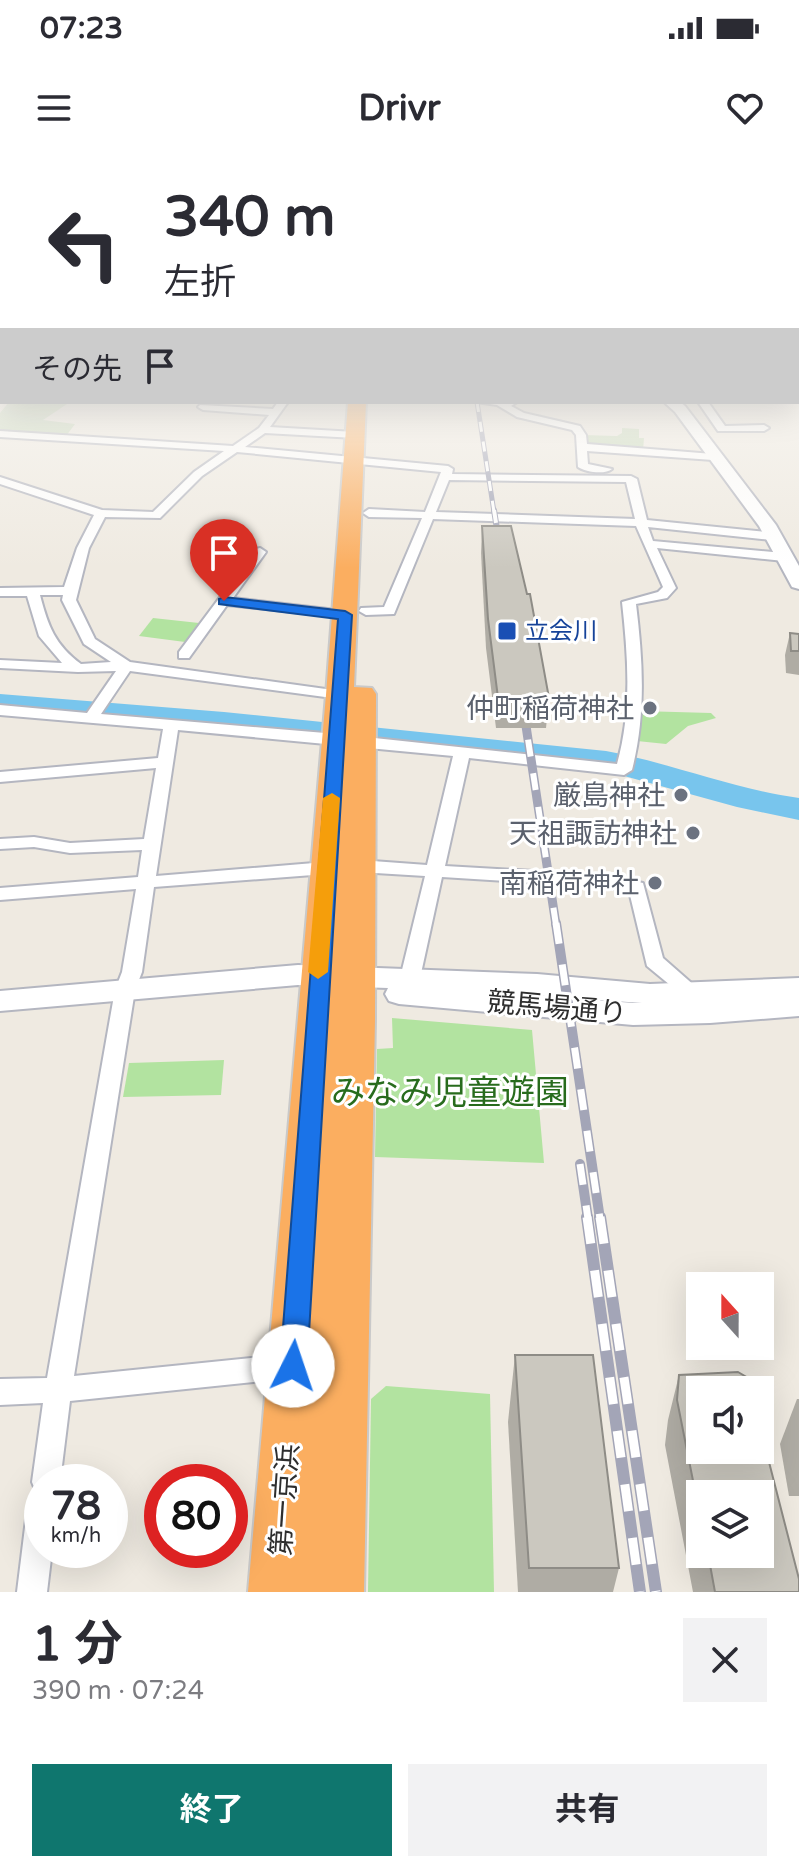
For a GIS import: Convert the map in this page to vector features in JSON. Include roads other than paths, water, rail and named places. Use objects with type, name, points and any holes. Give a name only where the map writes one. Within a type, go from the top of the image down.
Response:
[{"type":"highway","name":"第一京浜","points":[[355,435],[369,513],[355,613]]},
{"type":"highway","name":"第一京浜","points":[[335,1592],[342,1367],[342,867],[362,462],[367,435]]},
{"type":"highway","name":"第一京浜","points":[[277,1592],[293,1366],[344,979]]},
{"type":"street","points":[[13,435],[236,449],[448,469],[389,611],[355,613],[224,601]]},
{"type":"street","points":[[0,480],[101,513],[156,516],[198,474],[256,435]]},
{"type":"street","points":[[101,513],[83,548],[69,600],[89,641],[126,666],[348,729],[462,753],[624,770],[632,743],[636,702],[629,602],[662,595],[670,588],[649,544],[629,470],[583,467],[581,435]]},
{"type":"street","points":[[697,435],[772,536],[799,583]]},
{"type":"street","points":[[582,447],[713,457]]},
{"type":"street","points":[[446,477],[631,479]]},
{"type":"street","points":[[369,513],[642,523],[772,536]]},
{"type":"street","points":[[649,544],[784,557]]},
{"type":"street","points":[[184,655],[260,552]]},
{"type":"street","points":[[0,592],[70,591]]},
{"type":"street","points":[[33,592],[43,636],[61,657],[78,668]]},
{"type":"street","points":[[0,664],[78,668],[126,666]]},
{"type":"street","points":[[96,712],[126,666]]},
{"type":"street","points":[[0,710],[96,712],[171,724],[348,729]]},
{"type":"street","points":[[48,1464],[58,1390],[125,990],[132,972],[171,724]]},
{"type":"street","points":[[410,978],[462,753]]},
{"type":"street","points":[[0,777],[166,762]]},
{"type":"street","points":[[0,844],[34,842],[70,848],[152,844]]},
{"type":"street","points":[[0,894],[342,867],[603,881],[637,887],[654,961],[694,994]]},
{"type":"street","name":"競馬場通り","points":[[344,979],[410,978],[694,994],[799,988]]},
{"type":"street","points":[[0,1001],[125,990],[344,979]]},
{"type":"street","name":"競馬場通り","points":[[344,979],[393,993],[633,1014],[710,1013],[799,1006]]},
{"type":"street","points":[[0,1392],[58,1390],[293,1366],[342,1367]]},
{"type":"street","points":[[32,1592],[35,1568]]},
{"type":"waterway","name":"立会川","points":[[0,703],[224,722],[606,761],[750,800],[799,809]]},
{"type":"railway","points":[[482,435],[494,512]]},
{"type":"railway","points":[[494,510],[500,548]]},
{"type":"railway","points":[[523,706],[556,925]]},
{"type":"railway","points":[[556,923],[600,1219]]},
{"type":"railway","points":[[580,1164],[588,1219]]},
{"type":"railway","points":[[587,1217],[640,1592]]},
{"type":"railway","points":[[600,1217],[656,1592]]},
{"type":"place","name":"立会川","points":[[507,631]]},
{"type":"place","name":"仲町稲荷神社","points":[[650,708]]},
{"type":"place","name":"厳島神社","points":[[681,795]]},
{"type":"place","name":"天祖諏訪神社","points":[[693,833]]},
{"type":"place","name":"南稲荷神社","points":[[655,883]]},
{"type":"park label","name":"みなみ児童遊園","points":[[450,1092]]}]
